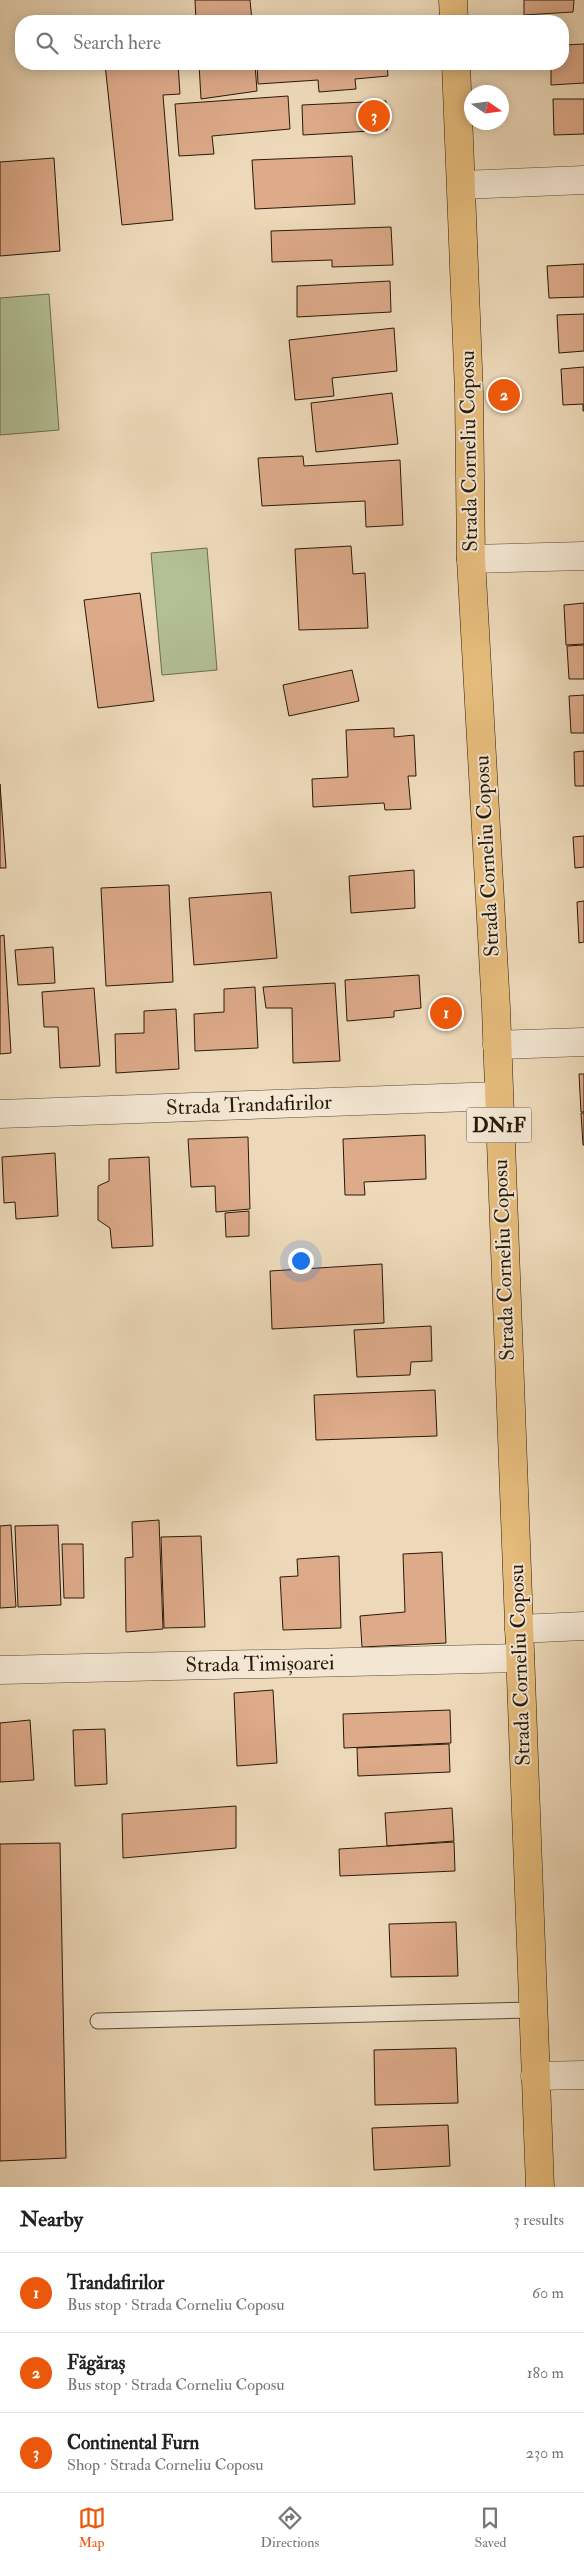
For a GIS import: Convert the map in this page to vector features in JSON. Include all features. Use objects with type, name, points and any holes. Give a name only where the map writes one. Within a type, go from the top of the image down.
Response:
[{"type":"main road","points":[[454,0],[454,15]]},
{"type":"main road","name":"Strada Corneliu Coposu","points":[[456,70],[469,393],[470,559],[497,1045],[540,2187]]},
{"type":"street","points":[[462,185],[584,180]]},
{"type":"street","points":[[470,559],[584,556]]},
{"type":"street","points":[[497,1045],[584,1042]]},
{"type":"street","name":"Strada Trandafirilor","points":[[0,1114],[498,1096]]},
{"type":"street","points":[[519,1629],[584,1626]]},
{"type":"street","name":"Strada Timișoarei","points":[[0,1670],[520,1658]]},
{"type":"street","points":[[535,2076],[584,2075]]},
{"type":"lane","points":[[98,2021],[532,2010]]},
{"type":"green space","points":[[49,294],[59,430],[0,435],[0,298]]},
{"type":"green space","points":[[207,548],[217,670],[162,675],[151,553]]},
{"type":"building","points":[[195,0],[250,0],[251,15],[196,15]]},
{"type":"building","points":[[524,0],[574,0],[573,12],[524,15]]},
{"type":"building","points":[[584,44],[584,83],[551,85],[551,70],[569,70],[569,45]]},
{"type":"building","points":[[106,70],[178,70],[180,94],[163,95],[173,220],[122,225]]},
{"type":"building","points":[[199,70],[255,70],[257,91],[201,99]]},
{"type":"building","points":[[257,70],[388,70],[388,76],[355,79],[356,89],[319,92],[318,80],[258,84]]},
{"type":"building","points":[[288,96],[290,129],[212,136],[214,154],[179,156],[175,104]]},
{"type":"building","points":[[553,99],[584,99],[584,134],[554,135]]},
{"type":"building","points":[[386,101],[387,130],[303,135],[302,105]]},
{"type":"building","points":[[352,156],[355,204],[255,209],[252,160]]},
{"type":"building","points":[[54,158],[60,251],[0,256],[0,162]]},
{"type":"building","points":[[391,227],[393,265],[332,267],[332,260],[272,262],[271,231]]},
{"type":"building","points":[[584,264],[584,297],[549,298],[547,266]]},
{"type":"building","points":[[390,281],[391,312],[297,317],[297,286]]},
{"type":"building","points":[[584,314],[584,351],[559,353],[557,315]]},
{"type":"building","points":[[394,328],[397,371],[332,378],[334,396],[295,400],[289,340]]},
{"type":"building","points":[[584,367],[583,411],[583,404],[563,405],[561,369]]},
{"type":"building","points":[[392,393],[398,444],[316,452],[311,403]]},
{"type":"building","points":[[303,456],[304,466],[400,460],[403,525],[366,527],[365,501],[262,506],[258,458]]},
{"type":"building","points":[[351,546],[353,574],[365,573],[368,628],[299,630],[295,549]]},
{"type":"building","points":[[140,593],[154,701],[98,708],[84,600]]},
{"type":"building","points":[[584,603],[584,644],[566,645],[564,605]]},
{"type":"building","points":[[584,645],[584,679],[569,679],[567,646]]},
{"type":"building","points":[[352,670],[359,701],[289,716],[283,685]]},
{"type":"building","points":[[584,695],[584,733],[571,733],[569,696]]},
{"type":"building","points":[[394,728],[394,737],[414,735],[416,776],[408,776],[411,809],[385,810],[384,803],[313,807],[312,779],[348,777],[346,730]]},
{"type":"building","points":[[584,751],[584,786],[575,786],[574,752]]},
{"type":"building","points":[[0,784],[6,868],[0,868]]},
{"type":"building","points":[[584,836],[584,867],[575,868],[573,837]]},
{"type":"building","points":[[414,870],[415,908],[351,913],[349,876]]},
{"type":"building","points":[[169,885],[173,982],[106,986],[101,888]]},
{"type":"building","points":[[271,892],[277,958],[194,965],[189,898]]},
{"type":"building","points":[[584,901],[584,942],[579,943],[577,902]]},
{"type":"building","points":[[4,935],[11,1053],[0,1054],[0,936]]},
{"type":"building","points":[[53,947],[55,983],[18,985],[15,950]]},
{"type":"building","points":[[419,975],[421,1008],[394,1011],[394,1017],[347,1021],[345,980]]},
{"type":"building","points":[[335,983],[340,1061],[293,1063],[292,1008],[266,1008],[263,987]]},
{"type":"building","points":[[255,987],[258,1048],[195,1051],[194,1014],[224,1012],[224,989]]},
{"type":"building","points":[[94,988],[100,1066],[60,1068],[58,1027],[44,1027],[42,992]]},
{"type":"building","points":[[176,1009],[179,1069],[116,1073],[115,1034],[144,1033],[144,1011]]},
{"type":"building","points":[[579,1074],[584,1074],[584,1112],[581,1112]]},
{"type":"building","points":[[581,1113],[584,1113],[584,1145],[583,1145]]},
{"type":"building","points":[[425,1135],[426,1179],[364,1182],[365,1195],[345,1195],[343,1139]]},
{"type":"building","points":[[248,1137],[250,1209],[216,1212],[215,1186],[191,1187],[188,1139]]},
{"type":"building","points":[[55,1153],[58,1216],[16,1219],[15,1202],[4,1203],[2,1157]]},
{"type":"building","points":[[149,1157],[153,1246],[112,1248],[110,1228],[98,1220],[98,1186],[109,1181],[109,1159]]},
{"type":"building","points":[[249,1211],[249,1236],[226,1237],[225,1213]]},
{"type":"building","points":[[382,1264],[384,1323],[272,1329],[270,1271]]},
{"type":"building","points":[[431,1326],[432,1361],[411,1362],[410,1375],[357,1377],[354,1330]]},
{"type":"building","points":[[435,1390],[437,1436],[316,1440],[314,1395]]},
{"type":"building","points":[[159,1520],[163,1629],[126,1632],[125,1558],[133,1557],[132,1522]]},
{"type":"building","points":[[11,1525],[16,1607],[0,1608],[0,1526]]},
{"type":"building","points":[[58,1525],[61,1605],[18,1607],[15,1526]]},
{"type":"building","points":[[201,1536],[205,1627],[164,1628],[161,1537]]},
{"type":"building","points":[[62,1544],[83,1544],[84,1598],[64,1598]]},
{"type":"building","points":[[442,1552],[446,1643],[362,1647],[360,1616],[405,1612],[403,1554]]},
{"type":"building","points":[[339,1556],[341,1628],[283,1630],[280,1577],[298,1576],[297,1559]]},
{"type":"building","points":[[273,1690],[277,1763],[237,1766],[234,1693]]},
{"type":"building","points":[[450,1710],[451,1743],[344,1748],[343,1714]]},
{"type":"building","points":[[30,1720],[34,1780],[0,1782],[0,1723]]},
{"type":"building","points":[[105,1729],[107,1784],[75,1786],[73,1730]]},
{"type":"building","points":[[449,1744],[450,1772],[358,1776],[357,1748]]},
{"type":"building","points":[[236,1806],[236,1848],[123,1858],[122,1814]]},
{"type":"building","points":[[452,1808],[454,1841],[387,1846],[385,1813]]},
{"type":"building","points":[[454,1842],[455,1871],[340,1876],[339,1849]]},
{"type":"building","points":[[60,1843],[66,2158],[0,2161],[0,1844]]},
{"type":"building","points":[[456,1922],[458,1976],[391,1977],[389,1924]]},
{"type":"building","points":[[456,2048],[458,2103],[375,2105],[374,2050]]},
{"type":"building","points":[[448,2125],[450,2166],[374,2170],[372,2128]]},
{"type":"place","name":"Continental Furn","points":[[374,116]]},
{"type":"place","name":"Făgăraș","points":[[504,395]]},
{"type":"place","name":"Trandafirilor","points":[[446,1013]]}]
